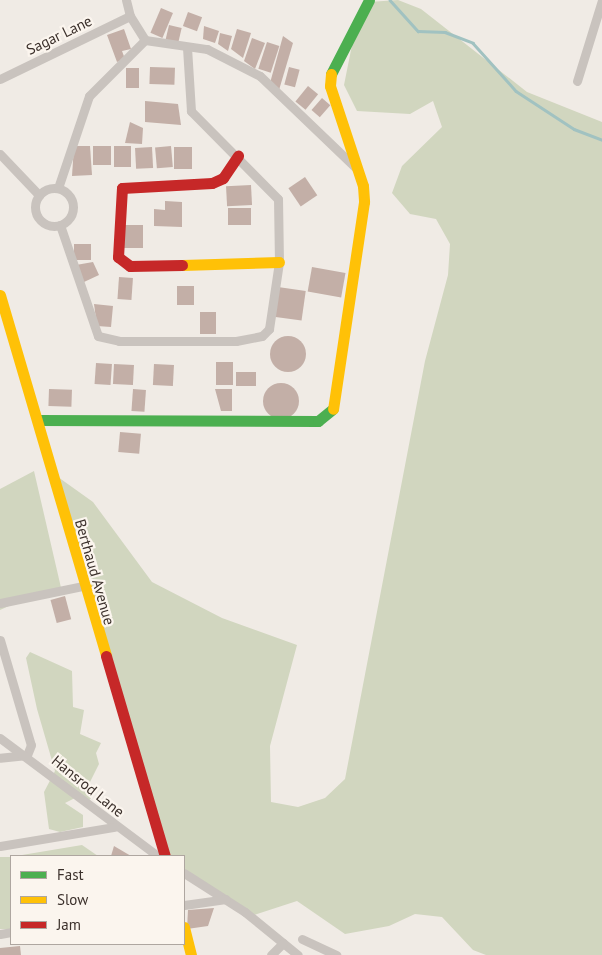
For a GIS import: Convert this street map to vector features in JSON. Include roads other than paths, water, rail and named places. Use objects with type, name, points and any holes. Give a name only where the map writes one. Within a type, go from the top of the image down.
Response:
[{"type":"street","points":[[126,0],[130,16],[145,40],[225,55],[260,76],[358,170]]},
{"type":"street","points":[[38,420],[318,421],[327,417],[333,411],[364,202],[358,170],[330,86],[332,65],[369,0]]},
{"type":"street","points":[[577,81],[602,0]]},
{"type":"street","name":"Sagar Lane","points":[[0,79],[130,16]]},
{"type":"street","points":[[58,188],[89,96],[145,40]]},
{"type":"street","points":[[60,225],[94,331],[107,339],[236,341],[262,336],[270,329],[279,262],[278,198],[191,111],[187,47]]},
{"type":"street","points":[[0,154],[39,195]]},
{"type":"street","points":[[238,156],[224,178],[212,183],[122,188],[118,257],[130,266],[279,262]]},
{"type":"street","points":[[58,188],[74,203],[72,214],[60,225],[48,225],[38,218],[35,206],[39,195],[58,188]]},
{"type":"street","name":"Berthaud Avenue","points":[[0,295],[38,420],[83,586],[165,855]]},
{"type":"street","points":[[0,603],[83,586]]},
{"type":"street","points":[[0,640],[31,745],[27,754],[0,758]]},
{"type":"street","name":"Hansrod Lane","points":[[0,738],[27,754],[114,826],[157,855]]},
{"type":"street","points":[[0,846],[114,826]]},
{"type":"street","points":[[185,874],[226,899],[298,955]]},
{"type":"street","points":[[185,905],[226,899]]},
{"type":"street","points":[[185,932],[191,955]]},
{"type":"street","points":[[302,939],[337,955]]},
{"type":"street","points":[[271,955],[283,943]]},
{"type":"waterway","points":[[390,0],[418,31],[445,32],[473,43],[516,91],[574,129],[602,140]]}]
